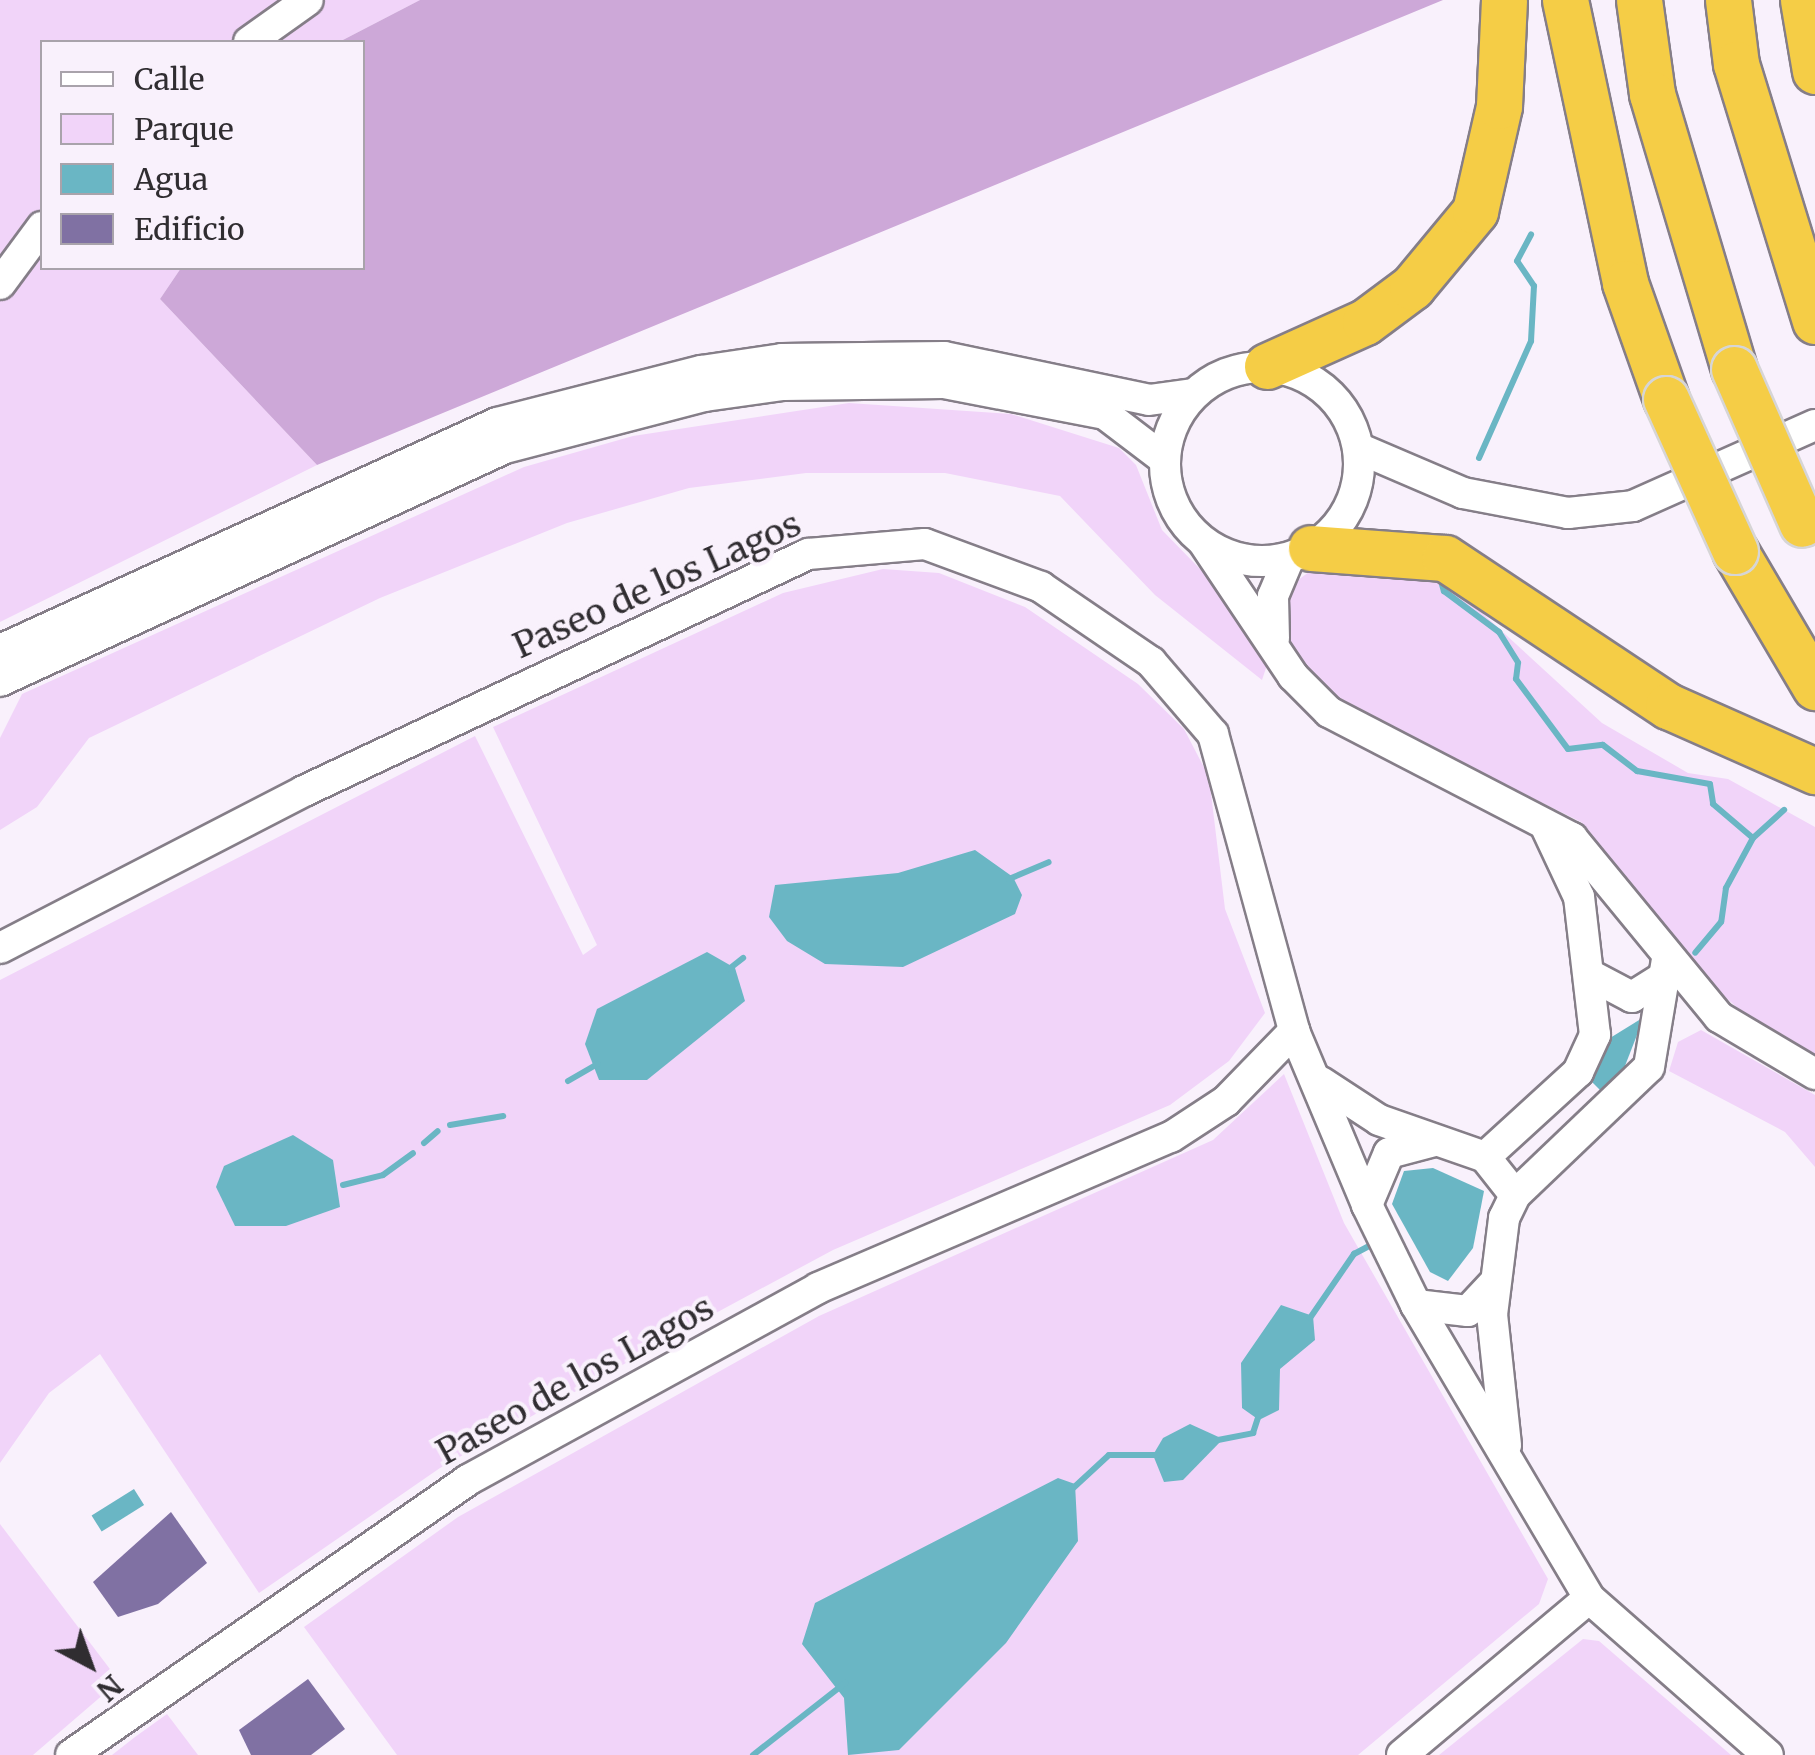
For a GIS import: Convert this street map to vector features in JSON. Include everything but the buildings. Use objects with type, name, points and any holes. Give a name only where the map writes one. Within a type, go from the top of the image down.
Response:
[{"type":"highway","points":[[1267,366],[1365,322],[1412,287],[1475,210],[1496,126],[1504,0]]},
{"type":"highway","points":[[1565,0],[1625,283],[1666,399],[1736,550],[1815,687]]},
{"type":"highway","points":[[1639,0],[1652,94],[1734,369],[1808,534]]},
{"type":"highway","points":[[1728,0],[1736,64],[1815,321]]},
{"type":"highway","points":[[1803,0],[1815,72]]},
{"type":"highway","points":[[1300,553],[1444,558],[1668,706],[1815,771]]},
{"type":"street","points":[[252,40],[308,0]]},
{"type":"street","points":[[0,284],[40,230]]},
{"type":"street","points":[[0,650],[497,423],[702,371],[798,358],[944,358],[1149,400],[1193,394],[1240,368],[1267,366],[1327,391],[1358,448],[1350,505],[1300,553],[1273,596],[1275,646]]},
{"type":"street","points":[[0,681],[505,448],[705,396],[783,385],[944,383],[1105,414],[1164,460]]},
{"type":"street","points":[[1193,394],[1164,460],[1170,498],[1275,646],[1328,712],[1537,814],[1617,886],[1666,968],[1719,1017],[1815,1074]]},
{"type":"street","points":[[1358,448],[1463,493],[1568,513],[1634,506],[1815,426]]},
{"type":"street","points":[[1204,543],[1254,561],[1300,553]]},
{"type":"street","name":"Paseo de los Lagos","points":[[0,948],[304,791],[780,566],[852,546],[925,544],[1069,602],[1151,662],[1202,716],[1229,777],[1252,899],[1294,1030],[1322,1082],[1367,1205],[1416,1306],[1590,1598],[1768,1755]]},
{"type":"street","points":[[1484,1156],[1585,1062],[1596,1020],[1579,901],[1537,814]]},
{"type":"street","points":[[1579,901],[1617,886]]},
{"type":"street","points":[[1592,976],[1632,997],[1666,968]]},
{"type":"street","points":[[1322,1082],[1434,1142],[1484,1156],[1515,1195],[1637,1084],[1663,1022],[1666,968]]},
{"type":"street","points":[[1663,1022],[1719,1017]]},
{"type":"street","name":"Paseo de los Lagos","points":[[71,1755],[468,1480],[818,1288],[1185,1129],[1294,1030]]},
{"type":"street","points":[[1367,1205],[1389,1153],[1434,1142]]},
{"type":"street","name":"Paseo de los Lagos","points":[[1508,1458],[1494,1282],[1515,1195]]},
{"type":"street","points":[[1416,1306],[1468,1311],[1494,1282]]},
{"type":"street","points":[[1402,1755],[1590,1598]]},
{"type":"green space","points":[[0,0],[420,0],[343,40],[40,40],[40,270],[180,270],[160,299],[317,465],[0,622]]},
{"type":"green space","points":[[849,403],[1011,414],[1119,448],[1136,465],[1162,530],[1240,610],[1267,665],[1262,680],[1155,595],[1060,496],[945,473],[806,473],[689,488],[567,523],[380,598],[89,738],[37,807],[0,830],[0,738],[22,694],[524,467],[633,436]]},
{"type":"green space","points":[[1320,564],[1444,578],[1602,723],[1688,773],[1728,779],[1815,827],[1815,1057],[1760,1028],[1705,979],[1581,822],[1353,709],[1313,676],[1290,645],[1283,591]]},
{"type":"green space","points":[[883,569],[939,573],[1025,607],[1138,684],[1184,729],[1209,777],[1225,909],[1265,1013],[1229,1061],[1170,1105],[833,1250],[688,1328],[440,1468],[259,1593],[100,1354],[49,1393],[0,1463],[0,980],[475,736],[583,955],[597,945],[493,727],[783,593]]},
{"type":"green space","points":[[1701,1030],[1815,1095],[1815,1167],[1785,1132],[1669,1071],[1678,1042]]},
{"type":"green space","points":[[1284,1074],[1344,1223],[1548,1579],[1539,1604],[1358,1755],[397,1755],[304,1627],[458,1517],[819,1316],[1213,1140]]},
{"type":"green space","points":[[0,1524],[119,1681],[33,1755],[0,1755]]},
{"type":"green space","points":[[1583,1639],[1599,1641],[1731,1755],[1439,1755]]},
{"type":"green space","points":[[167,1714],[198,1755],[112,1755],[135,1737]]},
{"type":"shaded area","points":[[420,0],[1443,0],[317,465],[160,299],[180,270],[365,270],[365,40],[343,40]]},
{"type":"water","points":[[975,850],[1013,877],[1022,895],[1015,914],[903,967],[825,964],[787,941],[769,917],[775,885],[898,873]]},
{"type":"water","points":[[707,952],[735,968],[745,1001],[647,1080],[599,1080],[585,1044],[597,1009]]},
{"type":"water","points":[[1644,1017],[1623,1071],[1603,1093],[1591,1081],[1610,1038]]},
{"type":"water","points":[[293,1135],[333,1160],[340,1207],[286,1226],[235,1226],[216,1187],[224,1166]]},
{"type":"water","points":[[1433,1168],[1484,1191],[1473,1248],[1448,1281],[1430,1272],[1392,1204],[1404,1171]]},
{"type":"water","points":[[1281,1305],[1313,1316],[1315,1340],[1280,1369],[1279,1410],[1259,1420],[1242,1408],[1241,1363]]},
{"type":"water","points":[[1190,1424],[1223,1439],[1183,1480],[1164,1482],[1153,1455],[1163,1438]]},
{"type":"water","points":[[1058,1478],[1075,1484],[1078,1541],[1006,1643],[899,1750],[848,1755],[844,1698],[802,1644],[815,1603]]},
{"type":"water","points":[[134,1489],[144,1505],[102,1532],[92,1515]]},
{"type":"waterway","points":[[1479,458],[1531,341],[1534,286],[1517,261],[1531,235]]},
{"type":"waterway","points":[[1439,574],[1444,591],[1499,632],[1518,663],[1516,679],[1568,749],[1603,745],[1637,771],[1710,784],[1713,804],[1753,838],[1726,888],[1721,922],[1695,953]]},
{"type":"waterway","points":[[1753,838],[1784,810]]},
{"type":"waterway","points":[[1009,879],[1049,862]]},
{"type":"waterway","points":[[729,969],[743,958]]},
{"type":"waterway","points":[[568,1081],[597,1064]]},
{"type":"waterway","points":[[450,1125],[503,1116]]},
{"type":"waterway","points":[[424,1143],[438,1131]]},
{"type":"waterway","points":[[343,1185],[383,1175],[413,1153]]},
{"type":"waterway","points":[[1310,1318],[1354,1254],[1375,1243]]},
{"type":"waterway","points":[[1218,1440],[1253,1433],[1259,1414]]},
{"type":"waterway","points":[[1070,1491],[1109,1455],[1157,1455]]},
{"type":"waterway","points":[[753,1755],[845,1683]]}]
